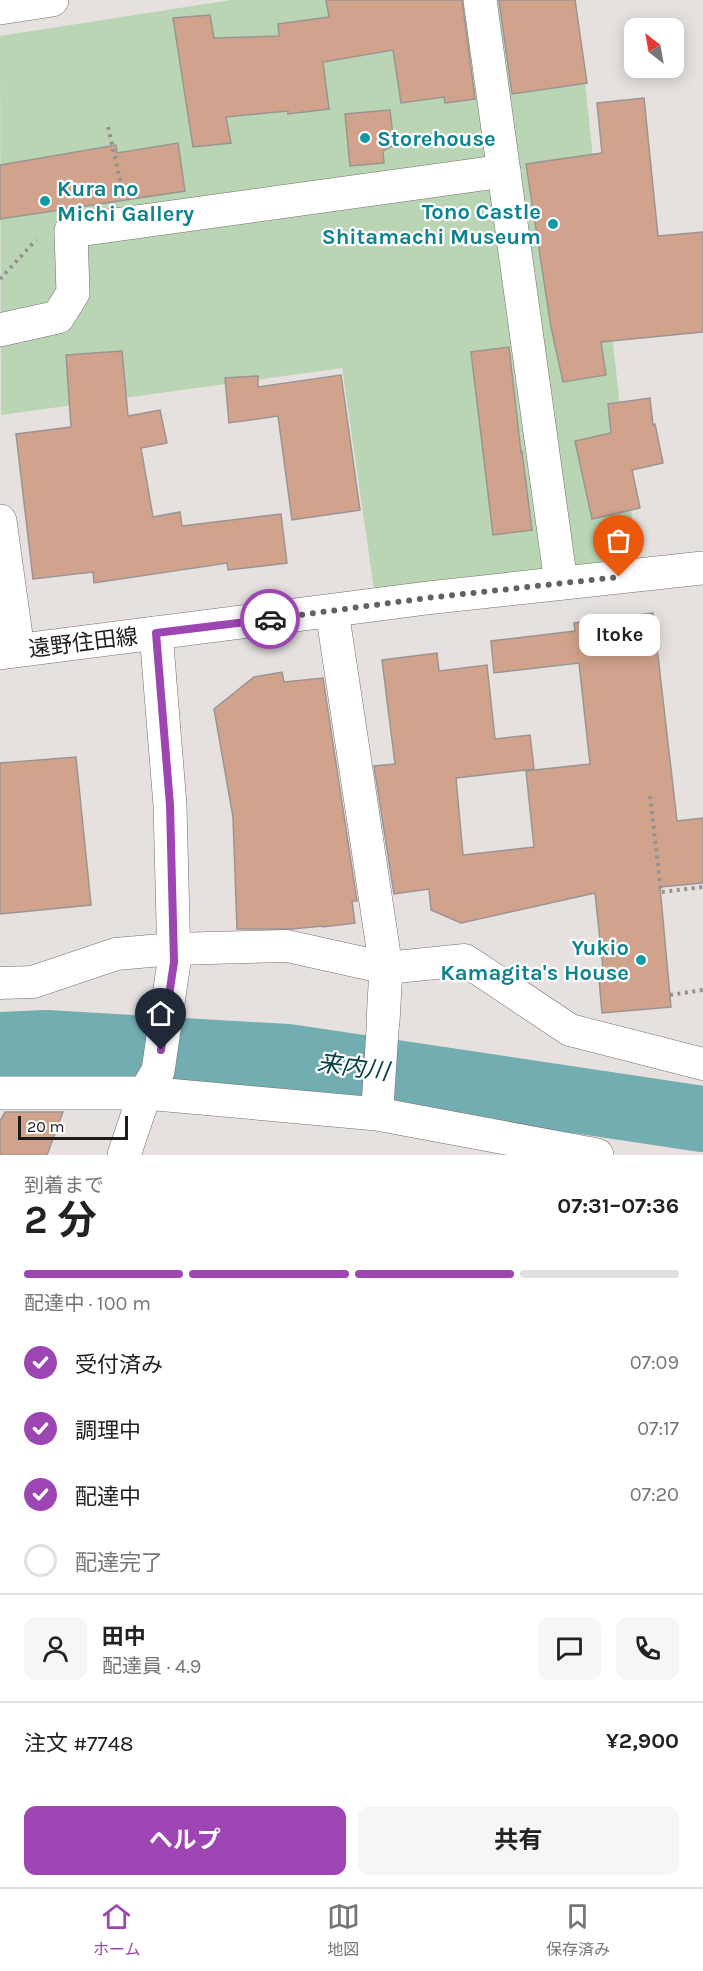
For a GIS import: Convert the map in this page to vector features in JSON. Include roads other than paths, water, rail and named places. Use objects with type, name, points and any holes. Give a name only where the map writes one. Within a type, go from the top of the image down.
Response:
[{"type":"street","points":[[0,8],[52,0]]},
{"type":"street","points":[[480,0],[561,583]]},
{"type":"street","points":[[0,330],[58,317],[73,293],[71,231],[504,171]]},
{"type":"street","points":[[0,521],[9,651]]},
{"type":"street","name":"遠野住田線","points":[[9,651],[561,583],[703,568]]},
{"type":"street","points":[[332,611],[386,968],[377,1114]]},
{"type":"street","points":[[124,1155],[151,1082],[173,956],[170,805],[156,633]]},
{"type":"street","points":[[0,983],[33,982],[116,954],[173,956],[286,946],[386,968],[465,960],[570,1030],[703,1064]]},
{"type":"street","points":[[0,1093],[151,1082],[377,1114],[597,1155]]},
{"type":"waterway","name":"来内川","points":[[0,1045],[46,1043],[287,1057],[703,1119]]},
{"type":"place","name":"Storehouse","points":[[365,138]]},
{"type":"place","name":"Kura no Michi Gallery","points":[[45,201]]},
{"type":"place","name":"Tono Castle Shitamachi Museum","points":[[553,224]]},
{"type":"place","name":"Itoke","points":[[619,577]]},
{"type":"place","name":"Yukio Kamagita's House","points":[[641,960]]}]
